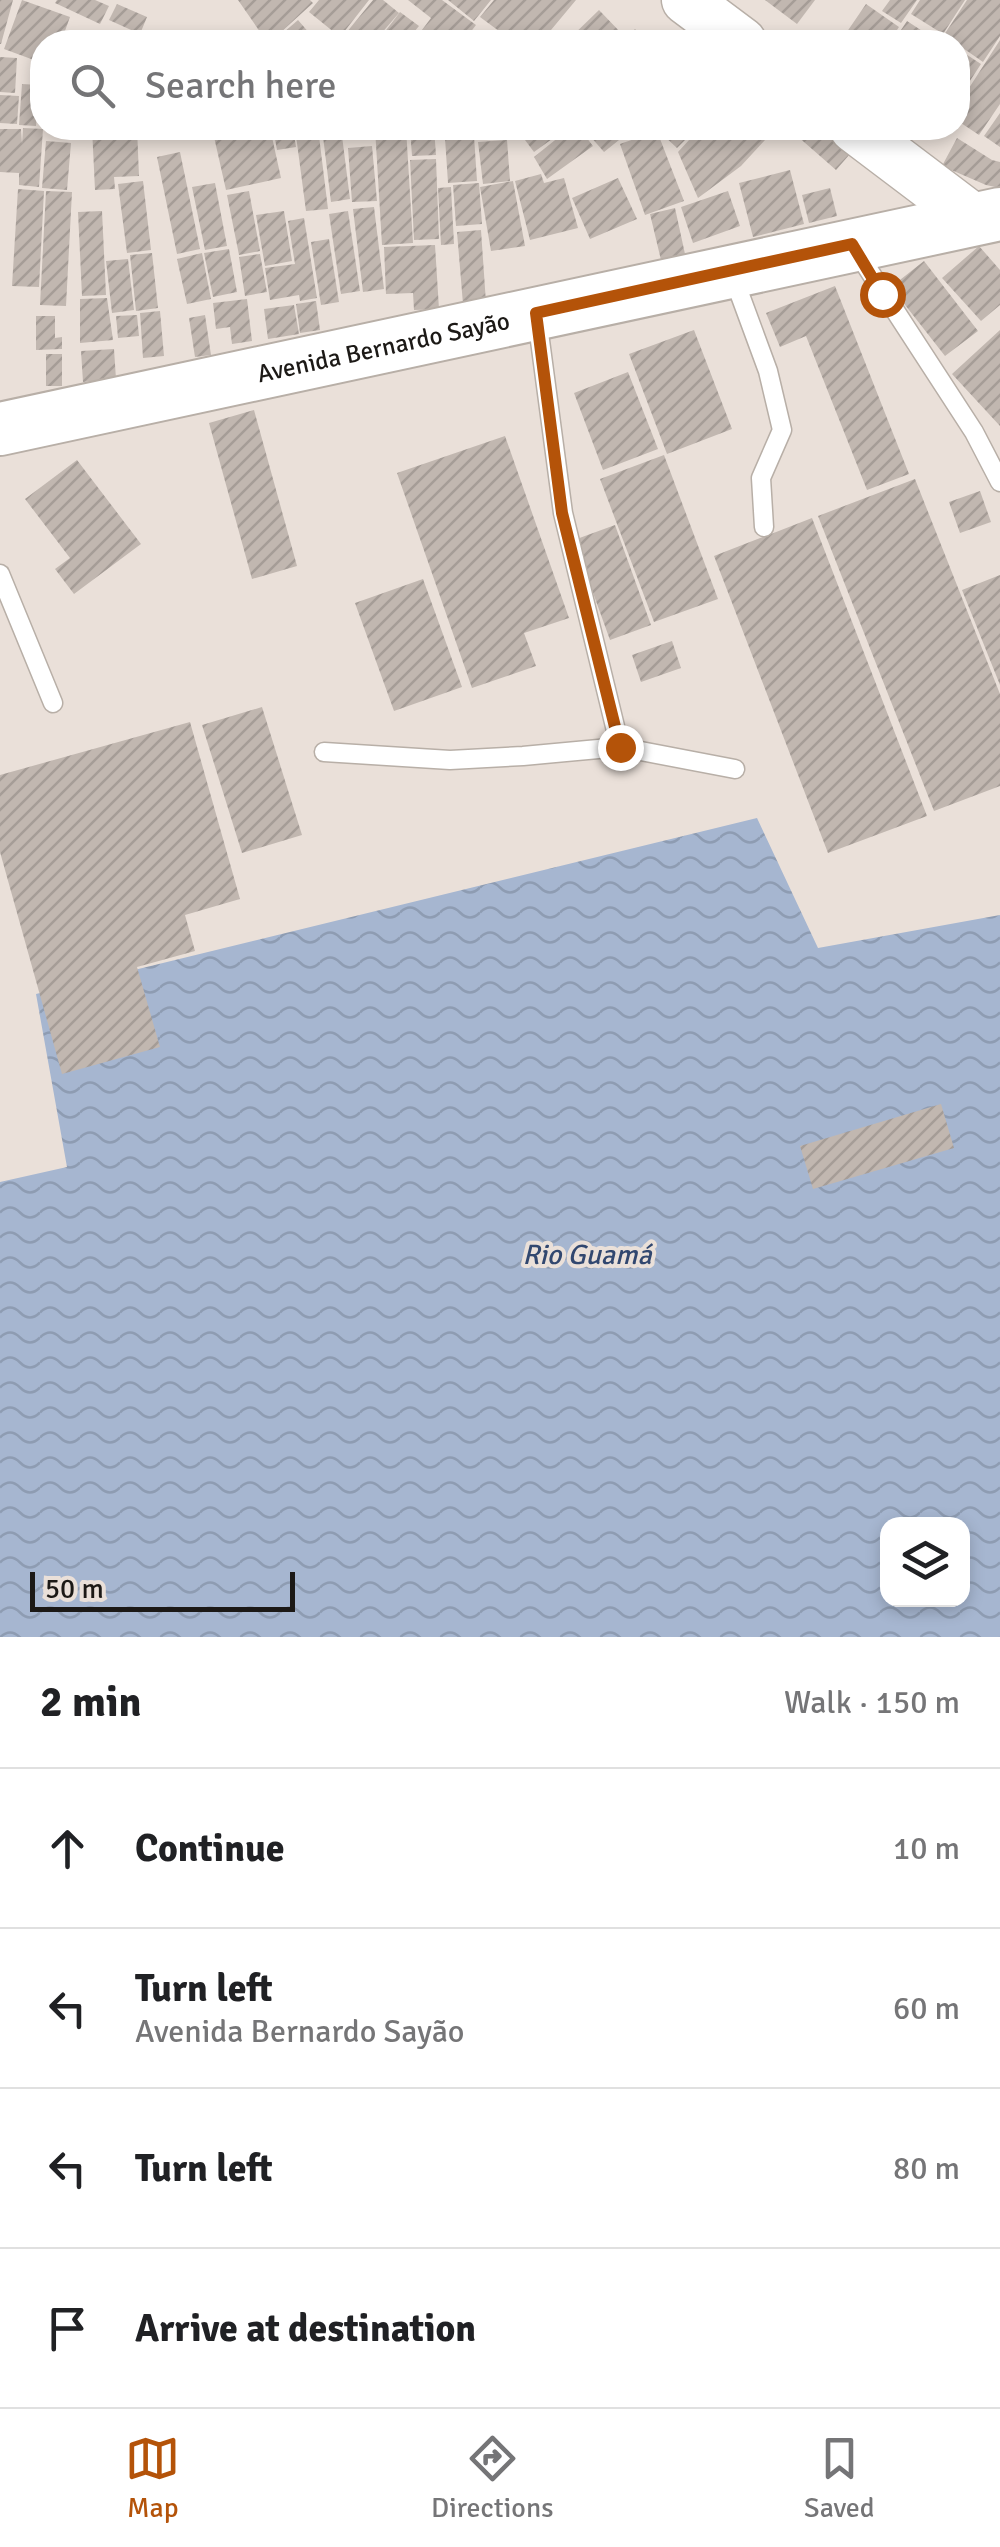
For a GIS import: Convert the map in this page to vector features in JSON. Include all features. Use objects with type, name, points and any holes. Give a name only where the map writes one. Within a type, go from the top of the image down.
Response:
[{"type":"main road","name":"Avenida Bernardo Sayão","points":[[0,430],[986,216]]},
{"type":"street","points":[[686,0],[726,30]]},
{"type":"street","points":[[872,140],[986,216]]},
{"type":"lane","points":[[852,244],[974,432],[1000,482]]},
{"type":"lane","points":[[731,271],[768,371],[782,430],[761,478],[764,527]]},
{"type":"lane","points":[[536,313],[562,513],[620,747]]},
{"type":"lane","points":[[0,574],[54,702]]},
{"type":"lane","points":[[324,752],[450,760],[620,747],[735,769]]},
{"type":"water","name":"Rio Guamá","points":[[757,818],[818,948],[1000,915],[1000,1637],[0,1637],[0,1182],[67,1167],[36,994]]},
{"type":"building","points":[[0,0],[13,0],[1,44],[0,44]]},
{"type":"building","points":[[22,0],[70,17],[65,30],[30,30],[30,59],[4,49]]},
{"type":"building","points":[[95,0],[109,6],[100,24],[55,3]]},
{"type":"building","points":[[238,0],[313,3],[283,30],[259,30]]},
{"type":"building","points":[[319,0],[369,0],[345,30],[331,30],[309,12]]},
{"type":"building","points":[[373,0],[383,0],[399,13],[384,30],[349,30]]},
{"type":"building","points":[[408,0],[442,0],[476,25],[472,30],[422,30],[431,18]]},
{"type":"building","points":[[448,0],[491,0],[474,21]]},
{"type":"building","points":[[494,0],[576,0],[551,30],[498,30],[480,17]]},
{"type":"building","points":[[765,0],[815,0],[797,24]]},
{"type":"building","points":[[890,0],[917,0],[901,23],[882,11]]},
{"type":"building","points":[[920,0],[965,0],[946,30],[937,30],[911,14]]},
{"type":"building","points":[[967,0],[1000,0],[1000,36],[983,62],[970,53],[970,30],[947,30]]},
{"type":"building","points":[[117,4],[147,17],[142,30],[131,30],[109,20]]},
{"type":"building","points":[[866,4],[899,27],[897,30],[848,30]]},
{"type":"building","points":[[599,10],[618,30],[578,30]]},
{"type":"building","points":[[400,12],[419,26],[416,30],[386,30]]},
{"type":"building","points":[[298,20],[307,30],[287,30]]},
{"type":"building","points":[[907,21],[921,30],[901,30]]},
{"type":"building","points":[[1000,40],[1000,104],[979,135],[970,129],[970,86]]},
{"type":"building","points":[[0,57],[17,58],[15,93],[0,92]]},
{"type":"building","points":[[970,57],[981,64],[970,81]]},
{"type":"building","points":[[22,84],[30,84],[30,126],[19,125]]},
{"type":"building","points":[[0,95],[19,96],[17,124],[0,123]]},
{"type":"building","points":[[1000,113],[1000,147],[984,136]]},
{"type":"building","points":[[23,128],[30,128],[30,140],[42,140],[39,187],[19,185],[19,173],[0,172],[0,129],[21,129],[22,144]]},
{"type":"building","points":[[93,140],[138,140],[139,176],[114,177],[115,189],[95,190]]},
{"type":"building","points":[[215,140],[273,140],[281,178],[226,190]]},
{"type":"building","points":[[275,140],[295,140],[296,147],[277,150]]},
{"type":"building","points":[[297,140],[319,140],[328,209],[306,211]]},
{"type":"building","points":[[323,140],[343,140],[350,199],[331,202]]},
{"type":"building","points":[[376,140],[407,140],[413,243],[382,245]]},
{"type":"building","points":[[411,140],[435,140],[436,155],[412,156]]},
{"type":"building","points":[[445,140],[474,140],[477,181],[448,183]]},
{"type":"building","points":[[507,140],[510,181],[483,184],[478,142]]},
{"type":"building","points":[[525,140],[551,140],[534,152]]},
{"type":"building","points":[[555,140],[588,140],[593,146],[547,179],[534,157]]},
{"type":"building","points":[[594,140],[619,140],[604,152]]},
{"type":"building","points":[[660,140],[684,201],[645,215],[620,144]]},
{"type":"building","points":[[668,140],[685,140],[677,148]]},
{"type":"building","points":[[689,140],[765,140],[741,166],[698,198],[678,152]]},
{"type":"building","points":[[802,140],[833,140],[850,154],[836,170]]},
{"type":"building","points":[[956,140],[960,140],[1000,162],[1000,188],[986,185],[942,166]]},
{"type":"building","points":[[46,141],[71,143],[67,190],[42,188]]},
{"type":"building","points":[[372,146],[377,201],[352,202],[348,148]]},
{"type":"building","points":[[180,152],[200,249],[177,254],[157,157]]},
{"type":"building","points":[[436,159],[439,239],[414,240],[410,160]]},
{"type":"building","points":[[790,170],[804,224],[753,237],[739,183]]},
{"type":"building","points":[[541,174],[544,183],[564,178],[578,228],[530,240],[515,181]]},
{"type":"building","points":[[618,178],[637,219],[590,239],[572,198]]},
{"type":"building","points":[[143,181],[151,250],[127,253],[118,184]]},
{"type":"building","points":[[513,181],[525,246],[491,251],[480,187]]},
{"type":"building","points":[[215,183],[227,246],[205,250],[192,187]]},
{"type":"building","points":[[479,183],[482,224],[456,226],[453,185]]},
{"type":"building","points":[[451,187],[454,244],[441,245],[438,188]]},
{"type":"building","points":[[830,188],[837,216],[809,223],[802,195]]},
{"type":"building","points":[[18,189],[44,191],[39,287],[12,286]]},
{"type":"building","points":[[46,191],[72,192],[66,306],[40,305]]},
{"type":"building","points":[[249,191],[260,251],[239,255],[227,195]]},
{"type":"building","points":[[728,191],[740,226],[693,243],[681,207]]},
{"type":"building","points":[[374,207],[384,289],[363,292],[353,209]]},
{"type":"building","points":[[675,208],[685,254],[661,260],[650,214]]},
{"type":"building","points":[[102,211],[106,295],[82,296],[78,212]]},
{"type":"building","points":[[284,211],[292,261],[265,266],[256,215]]},
{"type":"building","points":[[348,211],[360,291],[341,294],[329,214]]},
{"type":"building","points":[[304,218],[317,298],[300,301],[299,295],[270,300],[265,268],[295,264],[288,221]]},
{"type":"building","points":[[481,230],[486,303],[463,304],[457,232]]},
{"type":"building","points":[[329,239],[339,302],[321,305],[311,242]]},
{"type":"building","points":[[435,245],[439,309],[414,310],[413,293],[386,294],[384,247]]},
{"type":"building","points":[[979,246],[1000,270],[1000,305],[981,321],[942,278]]},
{"type":"building","points":[[229,249],[237,292],[213,297],[204,253]]},
{"type":"building","points":[[152,253],[158,308],[136,311],[130,255]]},
{"type":"building","points":[[202,253],[211,299],[187,304],[177,259]]},
{"type":"building","points":[[260,254],[267,292],[245,296],[239,257]]},
{"type":"building","points":[[128,259],[134,310],[112,313],[106,261]]},
{"type":"building","points":[[924,261],[978,331],[945,356],[891,287]]},
{"type":"building","points":[[835,286],[909,474],[867,490],[806,336],[780,347],[766,313]]},
{"type":"building","points":[[107,298],[113,340],[80,343],[80,299]]},
{"type":"building","points":[[247,299],[252,341],[232,344],[230,327],[216,329],[213,303]]},
{"type":"building","points":[[316,301],[320,330],[300,333],[296,304]]},
{"type":"building","points":[[294,305],[299,334],[268,339],[264,309]]},
{"type":"building","points":[[160,311],[164,356],[143,358],[140,313]]},
{"type":"building","points":[[137,315],[139,336],[118,338],[116,316]]},
{"type":"building","points":[[205,315],[211,355],[195,357],[189,318]]},
{"type":"building","points":[[36,316],[55,316],[55,338],[62,337],[62,349],[36,350]]},
{"type":"building","points":[[694,330],[732,429],[667,454],[629,354]]},
{"type":"building","points":[[1000,330],[1000,426],[952,374]]},
{"type":"building","points":[[114,349],[116,379],[83,382],[81,351]]},
{"type":"building","points":[[46,354],[62,354],[62,386],[46,386]]},
{"type":"building","points":[[628,372],[658,449],[603,470],[574,393]]},
{"type":"building","points":[[254,410],[297,566],[252,579],[209,423]]},
{"type":"building","points":[[505,436],[569,618],[524,633],[536,666],[472,688],[397,473]]},
{"type":"building","points":[[664,455],[718,599],[654,622],[600,479]]},
{"type":"building","points":[[77,460],[141,544],[74,594],[55,569],[70,558],[25,499]]},
{"type":"building","points":[[915,479],[1000,694],[1000,786],[934,811],[818,516]]},
{"type":"building","points":[[980,491],[991,522],[960,533],[949,502]]},
{"type":"building","points":[[812,518],[927,816],[828,853],[714,556]]},
{"type":"building","points":[[615,525],[651,625],[610,640],[574,540]]},
{"type":"building","points":[[1000,575],[1000,685],[962,590]]},
{"type":"building","points":[[423,579],[462,687],[394,711],[355,603]]},
{"type":"building","points":[[672,641],[681,668],[641,682],[632,655]]},
{"type":"building","points":[[262,707],[302,835],[242,853],[202,725]]},
{"type":"building","points":[[190,722],[240,899],[185,915],[195,951],[137,967],[160,1047],[62,1074],[0,852],[0,775]]},
{"type":"building","points":[[941,1104],[954,1148],[813,1189],[800,1146]]},
{"type":"route","points":[[620,747],[562,513],[536,313],[852,244],[882,294]]}]
